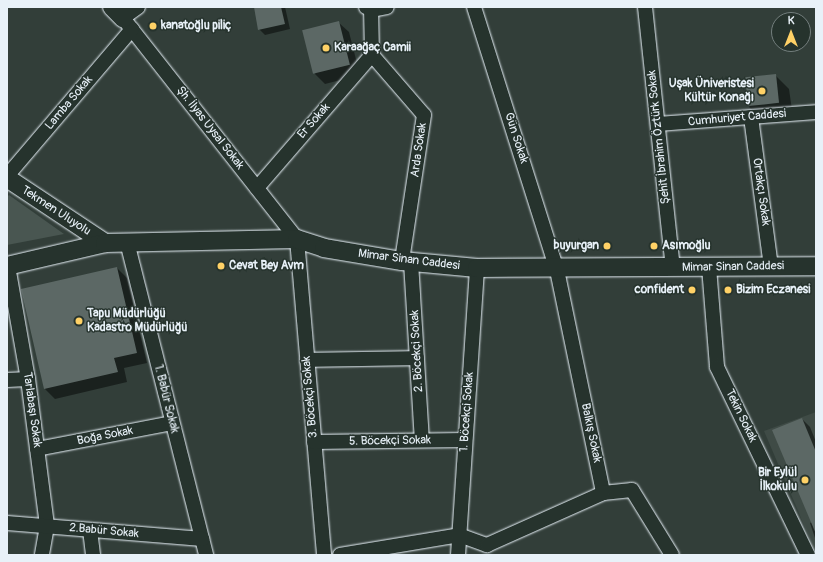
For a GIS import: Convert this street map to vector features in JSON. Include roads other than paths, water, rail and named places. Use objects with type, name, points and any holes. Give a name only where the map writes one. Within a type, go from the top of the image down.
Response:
[{"type":"street","name":"Lamba Sokak","points":[[7,177],[122,18],[138,7]]},
{"type":"street","points":[[372,55],[370,8],[387,7]]},
{"type":"street","name":"Gün Sokak","points":[[474,7],[558,270]]},
{"type":"street","name":"Şehit İbrahim Öztürk Sokak","points":[[645,7],[673,267]]},
{"type":"street","name":"Şh. İlyas Uysal Sokak","points":[[122,18],[297,239]]},
{"type":"street","name":"Er Sokak","points":[[257,188],[372,55]]},
{"type":"street","name":"Arda Sokak","points":[[372,55],[424,115],[407,262]]},
{"type":"street","name":"Cumhuriyet Caddesi","points":[[658,124],[816,112]]},
{"type":"street","name":"Ortakçı Sokak","points":[[751,117],[771,266]]},
{"type":"street","name":"Tekmen Uluyolu","points":[[7,177],[105,243]]},
{"type":"street","name":"Mimar Sinan Caddesi","points":[[8,266],[105,243],[297,239],[324,248],[407,262],[477,268],[558,270],[673,267],[816,266]]},
{"type":"street","name":"3. Böcekçi Sokak","points":[[297,239],[324,555]]},
{"type":"street","name":"1. Babür Sokak","points":[[127,242],[206,555]]},
{"type":"street","name":"2. Böcekçi Sokak","points":[[407,262],[417,358],[422,440]]},
{"type":"street","name":"Tarlabaşı Sokak","points":[[8,266],[28,379],[47,526],[42,555]]},
{"type":"street","name":"Tekin Sokak","points":[[709,267],[717,367],[808,555]]},
{"type":"street","name":"1. Böcekçi Sokak","points":[[458,555],[477,268]]},
{"type":"street","name":"Balkış Sokak","points":[[558,270],[603,494]]},
{"type":"street","points":[[307,360],[417,358]]},
{"type":"street","points":[[7,380],[28,379]]},
{"type":"street","name":"Boğa Sokak","points":[[37,449],[172,423]]},
{"type":"street","name":"5. Böcekçi Sokak","points":[[314,442],[465,440]]},
{"type":"street","points":[[340,555],[459,535],[487,545],[603,494],[632,490],[672,555]]},
{"type":"street","name":"2.Babür Sokak","points":[[7,523],[202,539]]},
{"type":"street","points":[[90,530],[93,555]]},
{"type":"place","name":"kanatoğlu piliç","points":[[153,26]]},
{"type":"place","name":"Karaağaç Camii","points":[[326,48]]},
{"type":"place","name":"Uşak Üniveristesi Kültür Konağı","points":[[762,91]]},
{"type":"place","name":"buyurgan","points":[[607,246]]},
{"type":"place","name":"Asımoğlu","points":[[654,246]]},
{"type":"place","name":"Cevat Bey Avm","points":[[221,266]]},
{"type":"place","name":"confident","points":[[692,290]]},
{"type":"place","name":"Bizim Eczanesi","points":[[728,290]]},
{"type":"place","name":"Tapu Müdürlüğü Kadastro Müdürlüğü","points":[[79,321]]},
{"type":"place","name":"Bir Eylül İlkokulu","points":[[805,480]]}]
